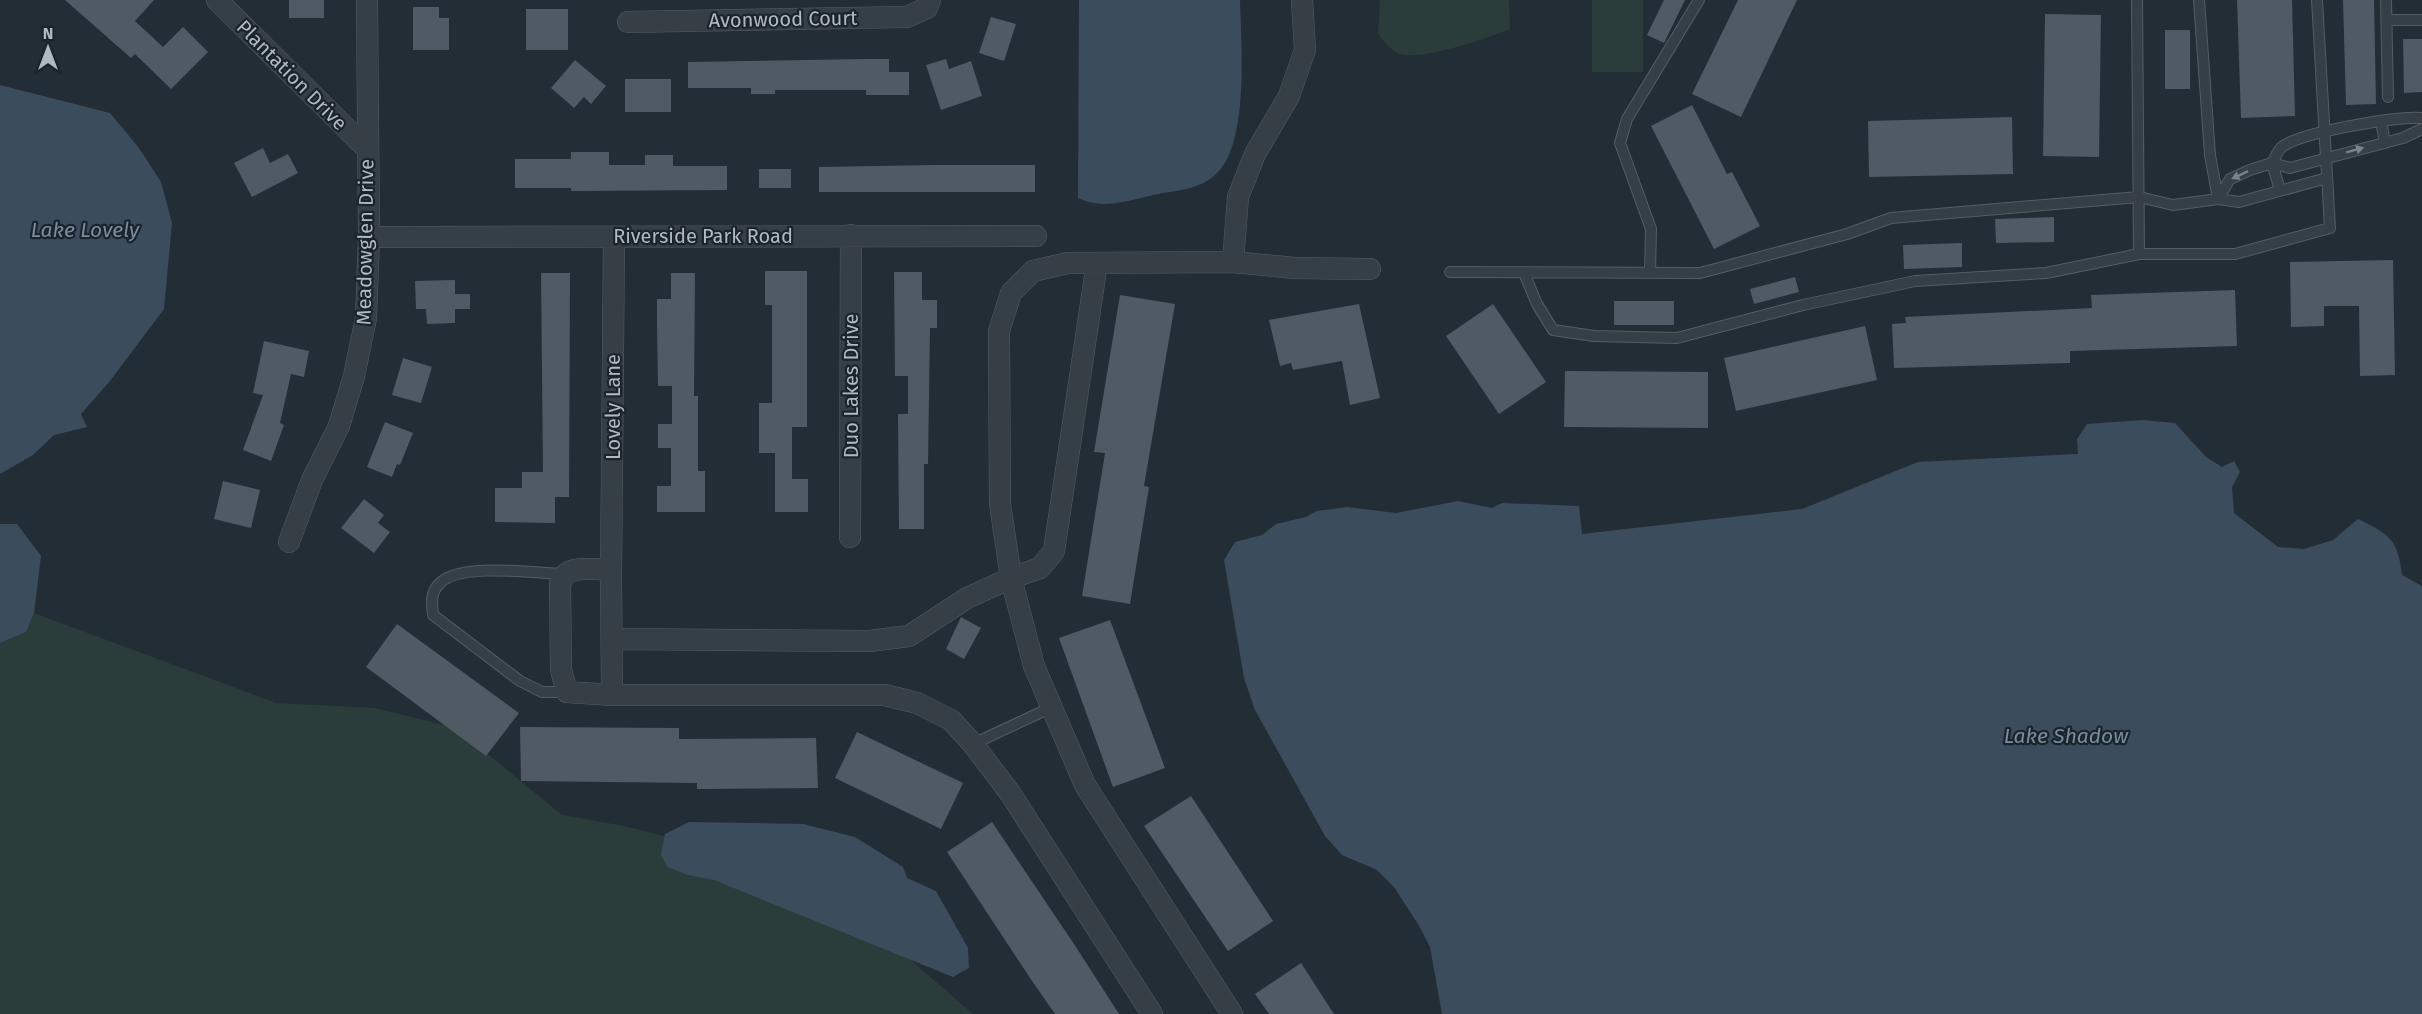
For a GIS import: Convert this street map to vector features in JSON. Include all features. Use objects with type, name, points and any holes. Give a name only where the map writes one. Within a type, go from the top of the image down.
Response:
[{"type":"street","name":"Plantation Drive","points":[[217,0],[367,149]]},
{"type":"street","name":"Meadowglen Drive","points":[[289,542],[312,480],[339,426],[354,376],[366,318],[369,237],[367,0]]},
{"type":"street","name":"Avonwood Court","points":[[628,22],[907,17],[927,8],[930,0]]},
{"type":"street","points":[[1233,262],[1238,197],[1255,154],[1289,96],[1305,50],[1302,0]]},
{"type":"street","name":"Duo Lakes Drive","points":[[850,236],[850,537]]},
{"type":"street","name":"Riverside Park Road","points":[[369,237],[1036,236]]},
{"type":"street","name":"Lovely Lane","points":[[612,695],[614,237]]},
{"type":"street","points":[[1232,1014],[1085,785],[1050,708],[1034,666],[1011,578],[1000,504],[999,331],[1011,293],[1033,271],[1068,263],[1233,262],[1295,268],[1370,269]]},
{"type":"street","points":[[612,639],[870,641],[909,636],[967,598],[1040,568],[1054,551],[1097,263]]},
{"type":"street","points":[[611,577],[604,569],[569,570],[563,574],[560,584],[561,670],[567,692],[612,695],[885,695],[917,703],[951,720],[973,744],[1010,793],[1152,1014]]},
{"type":"lane","points":[[1650,273],[1651,229],[1620,143],[1627,119],[1698,0]]},
{"type":"lane","points":[[2137,0],[2139,255]]},
{"type":"lane","points":[[2199,0],[2210,155],[2218,199]]},
{"type":"lane","points":[[1524,273],[1537,304],[1553,330],[1594,336],[1677,338],[1803,305],[1915,281],[2046,273],[2139,255],[2235,254],[2330,228],[2317,0]]},
{"type":"lane","points":[[2386,0],[2388,97]]},
{"type":"lane","points":[[2387,20],[2422,20]]},
{"type":"lane","points":[[2280,190],[2272,163],[2282,147],[2324,132],[2399,118],[2422,118]]},
{"type":"lane","points":[[2381,121],[2385,143]]},
{"type":"lane","points":[[2218,199],[2230,179],[2272,163],[2290,168],[2385,143],[2422,129]]},
{"type":"lane","points":[[1450,272],[1700,273],[1847,234],[1891,218],[2139,196],[2173,205],[2218,199],[2239,202],[2327,178]]},
{"type":"lane","points":[[563,574],[469,571],[450,577],[439,584],[432,597],[433,615],[520,681],[542,692],[567,692]]},
{"type":"lane","points":[[973,744],[1050,708]]},
{"type":"shaded area","points":[[1380,0],[1509,0],[1510,29],[1437,52],[1408,55],[1398,53],[1389,47],[1378,34]]},
{"type":"shaded area","points":[[1592,0],[1643,0],[1643,72],[1592,72]]},
{"type":"shaded area","points":[[34,613],[276,703],[374,708],[456,728],[562,815],[624,826],[688,842],[907,957],[973,1014],[0,1014],[0,643],[26,632]]},
{"type":"water","points":[[1079,0],[1240,0],[1242,67],[1238,119],[1233,142],[1225,162],[1214,176],[1200,185],[1125,202],[1106,204],[1087,202],[1078,198]]},
{"type":"water","name":"Lake Lovely","points":[[0,85],[110,113],[139,148],[161,182],[172,223],[164,309],[110,381],[81,414],[87,427],[54,435],[33,455],[0,474]]},
{"type":"water","name":"Lake Shadow","points":[[2142,420],[2175,423],[2206,457],[2222,467],[2234,461],[2240,472],[2232,487],[2234,513],[2278,547],[2304,549],[2333,540],[2358,519],[2390,539],[2398,553],[2402,575],[2422,586],[2422,1014],[1442,1014],[1430,947],[1418,924],[1394,887],[1377,870],[1342,855],[1325,836],[1255,710],[1244,678],[1224,560],[1235,542],[1262,535],[1276,524],[1306,517],[1317,511],[1347,507],[1396,513],[1458,501],[1492,508],[1502,503],[1579,506],[1582,534],[1802,509],[1918,462],[2078,454],[2077,439],[2087,424]]},
{"type":"water","points":[[0,524],[17,524],[41,556],[34,613],[26,632],[0,643]]},
{"type":"water","points":[[689,822],[803,824],[855,837],[903,867],[907,878],[936,891],[968,948],[969,968],[953,977],[714,880],[688,875],[667,867],[661,854],[665,834]]},
{"type":"building","points":[[65,0],[154,0],[135,21],[163,47],[183,27],[208,52],[171,89],[135,54],[131,58]]},
{"type":"building","points":[[289,0],[324,0],[324,18],[289,18]]},
{"type":"building","points":[[1664,0],[1685,0],[1664,43],[1647,35]]},
{"type":"building","points":[[1738,0],[1797,0],[1741,117],[1692,94]]},
{"type":"building","points":[[2237,0],[2292,0],[2295,116],[2241,118]]},
{"type":"building","points":[[2343,0],[2374,0],[2376,104],[2346,105]]},
{"type":"building","points":[[413,7],[439,7],[439,18],[449,18],[449,50],[413,50]]},
{"type":"building","points":[[526,9],[568,9],[568,50],[526,50]]},
{"type":"building","points":[[2045,14],[2101,15],[2099,157],[2043,156]]},
{"type":"building","points":[[991,17],[1016,24],[1004,61],[979,53]]},
{"type":"building","points":[[2165,30],[2190,30],[2190,89],[2165,89]]},
{"type":"building","points":[[2403,39],[2422,39],[2422,92],[2404,93]]},
{"type":"building","points":[[889,59],[889,72],[909,72],[909,95],[866,95],[866,90],[775,90],[775,94],[751,94],[751,88],[688,88],[688,62]]},
{"type":"building","points":[[946,59],[949,69],[971,61],[982,96],[941,110],[926,65]]},
{"type":"building","points":[[575,60],[606,86],[591,104],[584,97],[574,108],[551,88]]},
{"type":"building","points":[[625,79],[671,79],[671,112],[625,112]]},
{"type":"building","points":[[1692,105],[1727,174],[1732,172],[1760,226],[1714,249],[1651,126]]},
{"type":"building","points":[[2012,117],[2013,174],[1869,177],[1868,121]]},
{"type":"building","points":[[263,148],[270,163],[288,154],[298,173],[252,197],[234,163]]},
{"type":"building","points":[[571,152],[609,152],[609,165],[645,165],[645,155],[673,155],[673,166],[727,166],[727,190],[571,191],[571,188],[515,188],[515,159],[571,159]]},
{"type":"building","points":[[1035,165],[1035,192],[819,192],[819,167]]},
{"type":"building","points":[[759,169],[791,169],[791,188],[759,188]]},
{"type":"building","points":[[2054,217],[2054,242],[1996,243],[1995,219]]},
{"type":"building","points":[[1962,243],[1962,267],[1904,269],[1903,245]]},
{"type":"building","points":[[2393,260],[2395,375],[2360,376],[2359,306],[2324,306],[2324,326],[2291,327],[2290,262]]},
{"type":"building","points":[[765,271],[807,271],[807,427],[792,427],[792,479],[808,479],[808,512],[775,512],[775,453],[759,453],[759,403],[772,403],[772,305],[765,305]]},
{"type":"building","points":[[894,272],[922,272],[922,300],[937,300],[937,328],[930,328],[928,464],[924,464],[924,529],[899,529],[898,414],[908,414],[908,376],[895,376]]},
{"type":"building","points":[[541,273],[570,273],[569,497],[555,497],[555,523],[495,522],[495,488],[522,488],[522,472],[543,472]]},
{"type":"building","points":[[671,273],[695,273],[694,396],[698,396],[698,471],[705,471],[705,512],[657,512],[657,486],[671,486],[671,448],[658,448],[658,424],[672,424],[672,386],[658,386],[657,299],[671,299]]},
{"type":"building","points":[[1795,277],[1799,292],[1754,304],[1750,289]]},
{"type":"building","points":[[455,280],[455,294],[470,294],[470,309],[455,309],[455,323],[427,324],[426,309],[416,309],[415,281]]},
{"type":"building","points":[[2235,290],[2237,346],[2070,351],[2070,363],[1894,368],[1892,324],[1906,323],[1905,317],[2092,308],[2091,295]]},
{"type":"building","points":[[1120,295],[1175,304],[1144,486],[1149,487],[1130,604],[1082,596],[1105,453],[1094,452]]},
{"type":"building","points":[[1614,301],[1674,301],[1674,325],[1614,325]]},
{"type":"building","points":[[1359,304],[1380,398],[1350,405],[1342,361],[1293,370],[1291,363],[1280,366],[1269,320]]},
{"type":"building","points":[[1493,304],[1546,382],[1499,414],[1446,336]]},
{"type":"building","points":[[1865,326],[1877,380],[1736,411],[1724,358]]},
{"type":"building","points":[[264,341],[309,351],[304,377],[291,374],[280,423],[284,425],[271,461],[243,450],[263,395],[253,393]]},
{"type":"building","points":[[403,358],[432,367],[421,403],[392,395]]},
{"type":"building","points":[[1565,371],[1708,372],[1708,428],[1564,427]]},
{"type":"building","points":[[385,422],[413,433],[400,465],[397,464],[392,477],[367,467]]},
{"type":"building","points":[[223,481],[260,490],[251,528],[214,519]]},
{"type":"building","points":[[364,499],[384,515],[378,523],[390,532],[374,553],[341,528]]},
{"type":"building","points":[[961,617],[981,628],[964,659],[946,649]]},
{"type":"building","points":[[1110,620],[1165,768],[1113,787],[1059,638]]},
{"type":"building","points":[[397,624],[519,713],[486,756],[366,667]]},
{"type":"building","points":[[520,727],[679,728],[679,739],[816,738],[818,788],[697,789],[697,783],[521,781]]},
{"type":"building","points":[[857,732],[963,783],[941,829],[835,778]]},
{"type":"building","points":[[1191,796],[1273,921],[1228,951],[1144,826]]},
{"type":"building","points":[[992,822],[1119,1014],[1055,1014],[1030,978],[947,852]]},
{"type":"building","points":[[1301,963],[1334,1014],[1269,1014],[1255,994]]}]
